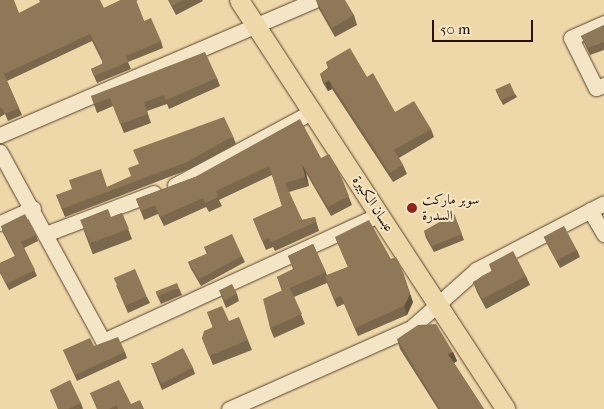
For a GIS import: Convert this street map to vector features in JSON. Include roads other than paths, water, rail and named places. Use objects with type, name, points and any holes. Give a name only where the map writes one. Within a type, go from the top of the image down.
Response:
[{"type":"main road","name":"عبسان الكبيرة","points":[[239,0],[506,409]]},
{"type":"street","points":[[0,135],[257,28],[315,0]]},
{"type":"street","points":[[604,24],[572,38],[596,88],[604,85]]},
{"type":"street","points":[[48,234],[194,178],[313,111]]},
{"type":"street","points":[[0,152],[48,234],[103,341],[380,214]]},
{"type":"street","points":[[229,409],[411,328],[476,270],[604,203]]},
{"type":"street","points":[[0,223],[33,208]]},
{"type":"street","points":[[590,210],[604,234]]},
{"type":"place","name":"سوبر ماركت السدرة","points":[[412,208]]}]
